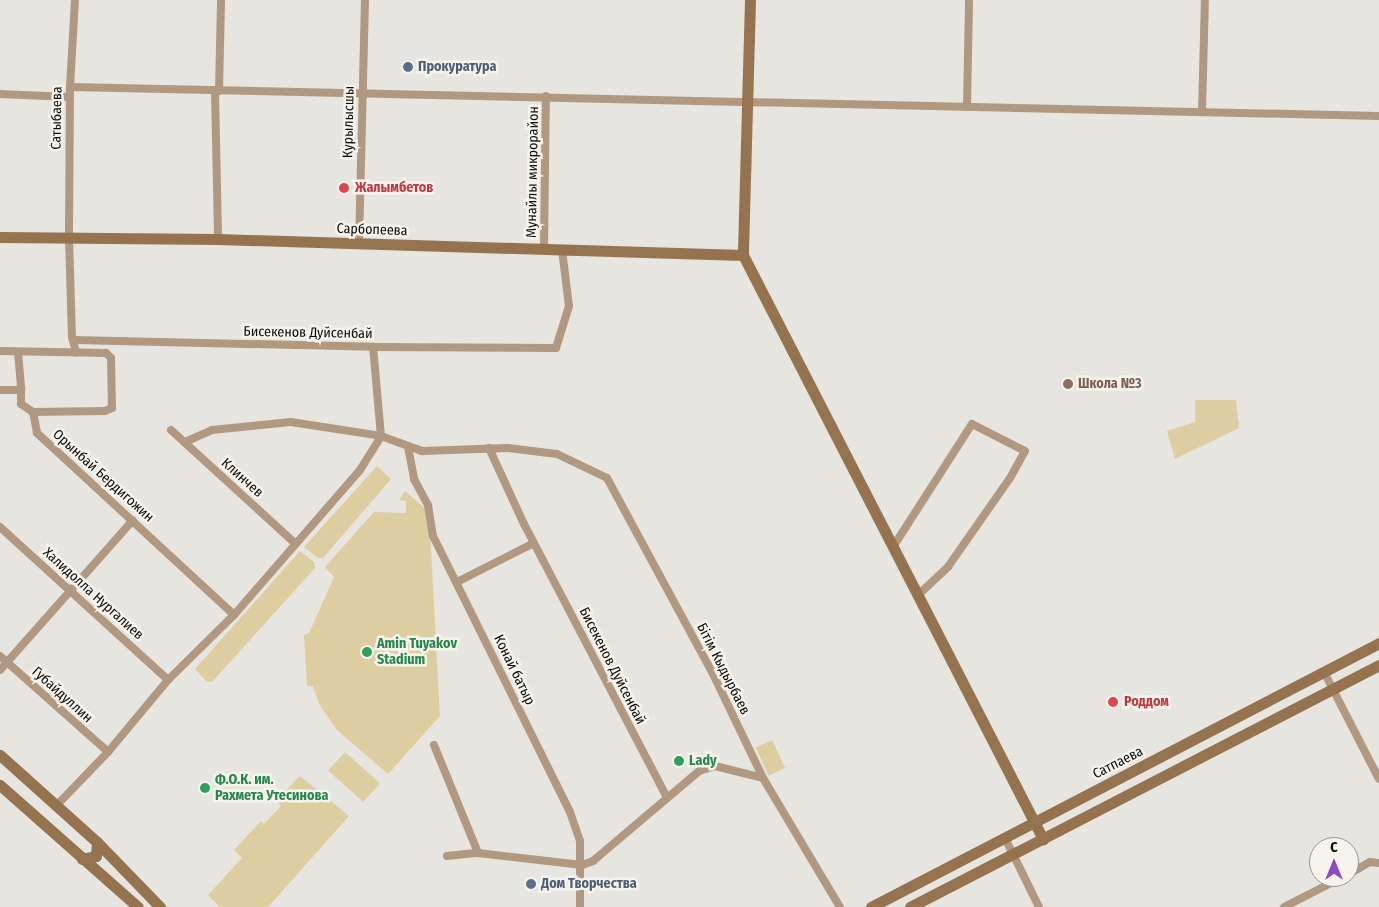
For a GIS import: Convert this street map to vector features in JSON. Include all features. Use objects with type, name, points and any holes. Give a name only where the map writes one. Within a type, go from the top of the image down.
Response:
[{"type":"street","name":"Сатыбаева","points":[[74,0],[70,87],[69,236],[76,352]]},
{"type":"street","points":[[218,239],[217,91],[221,0]]},
{"type":"street","name":"Курылысшы","points":[[359,245],[365,0]]},
{"type":"street","points":[[750,0],[743,255],[1043,839]]},
{"type":"street","points":[[967,107],[969,0]]},
{"type":"street","points":[[1202,112],[1205,0]]},
{"type":"street","points":[[70,87],[546,96],[1379,116]]},
{"type":"street","points":[[0,94],[70,97]]},
{"type":"street","name":"Мунайлы микрорайон","points":[[544,249],[546,96]]},
{"type":"street","name":"Сарбопеева","points":[[0,238],[69,236],[218,239],[359,245],[743,255]]},
{"type":"street","name":"Бисекенов Дуйсенбай","points":[[74,340],[373,348],[540,350],[556,348],[569,306],[562,250]]},
{"type":"street","points":[[57,805],[108,752],[168,680],[234,615],[351,482],[381,436],[373,348]]},
{"type":"street","name":"Орынбай Бердигожин","points":[[0,351],[101,352],[110,358],[112,408],[105,411],[33,412],[38,433],[234,615]]},
{"type":"street","points":[[18,352],[21,404],[33,412]]},
{"type":"street","points":[[0,390],[21,390]]},
{"type":"street","name":"Бiтiм Кыдырбаев","points":[[185,442],[212,430],[290,422],[381,436],[422,451],[489,448],[556,454],[607,478],[713,674],[763,778],[840,907]]},
{"type":"street","points":[[893,547],[972,424],[1025,451],[1010,478],[948,567],[918,595]]},
{"type":"street","name":"Клинчев","points":[[171,430],[296,544]]},
{"type":"street","name":"Конай батыр","points":[[408,447],[414,479],[428,505],[433,536],[570,812],[580,841],[582,865],[580,907]]},
{"type":"street","name":"Бисекенов Дуйсенбай","points":[[489,448],[534,543],[666,796]]},
{"type":"street","points":[[0,670],[133,520]]},
{"type":"street","name":"Халидолла Нургалиев","points":[[0,527],[168,680]]},
{"type":"street","points":[[457,582],[534,543]]},
{"type":"street","name":"Сатпаева","points":[[870,907],[884,904],[1035,822],[1379,643]]},
{"type":"street","name":"Губайдуллин","points":[[0,656],[108,752]]},
{"type":"street","points":[[910,907],[1379,665]]},
{"type":"street","points":[[1324,672],[1379,779]]},
{"type":"street","points":[[434,745],[478,854]]},
{"type":"street","points":[[0,755],[97,842],[160,907]]},
{"type":"street","points":[[447,856],[478,854],[582,865],[593,861],[666,796],[699,771],[715,766],[763,778]]},
{"type":"street","points":[[0,785],[138,907]]},
{"type":"street","points":[[1005,838],[1039,907]]},
{"type":"street","points":[[82,859],[96,856],[97,842]]},
{"type":"street","points":[[1359,868],[1370,862],[1379,863]]},
{"type":"street","points":[[1284,907],[1323,887]]},
{"type":"shaded area","points":[[1195,400],[1236,400],[1239,428],[1175,459],[1167,431],[1195,422]]},
{"type":"shaded area","points":[[377,466],[391,479],[323,558],[318,558],[304,547]]},
{"type":"shaded area","name":"Amin Tuyakov Stadium","points":[[405,491],[429,512],[440,716],[388,774],[337,730],[319,704],[313,686],[307,686],[304,635],[309,633],[334,577],[325,567],[374,512],[406,513],[406,501],[399,500]]},
{"type":"shaded area","points":[[300,551],[314,562],[315,568],[212,682],[206,681],[195,669]]},
{"type":"shaded area","points":[[772,740],[785,768],[769,776],[756,748]]},
{"type":"shaded area","points":[[345,752],[380,783],[363,802],[328,771]]},
{"type":"shaded area","points":[[300,776],[349,816],[268,907],[220,907],[208,895],[242,858],[234,850],[261,821],[264,824],[281,806],[276,801]]},
{"type":"place","name":"Прокуратура","points":[[408,67]]},
{"type":"place","name":"Жалымбетов","points":[[344,188]]},
{"type":"place","name":"Школа №3","points":[[1068,384]]},
{"type":"place","name":"Amin Tuyakov Stadium","points":[[367,652]]},
{"type":"place","name":"Роддом","points":[[1113,702]]},
{"type":"place","name":"Lady","points":[[679,761]]},
{"type":"place","name":"Ф.О.К. им. Рахмета Утесинова","points":[[205,788]]},
{"type":"place","name":"Дом Творчества","points":[[531,884]]}]
